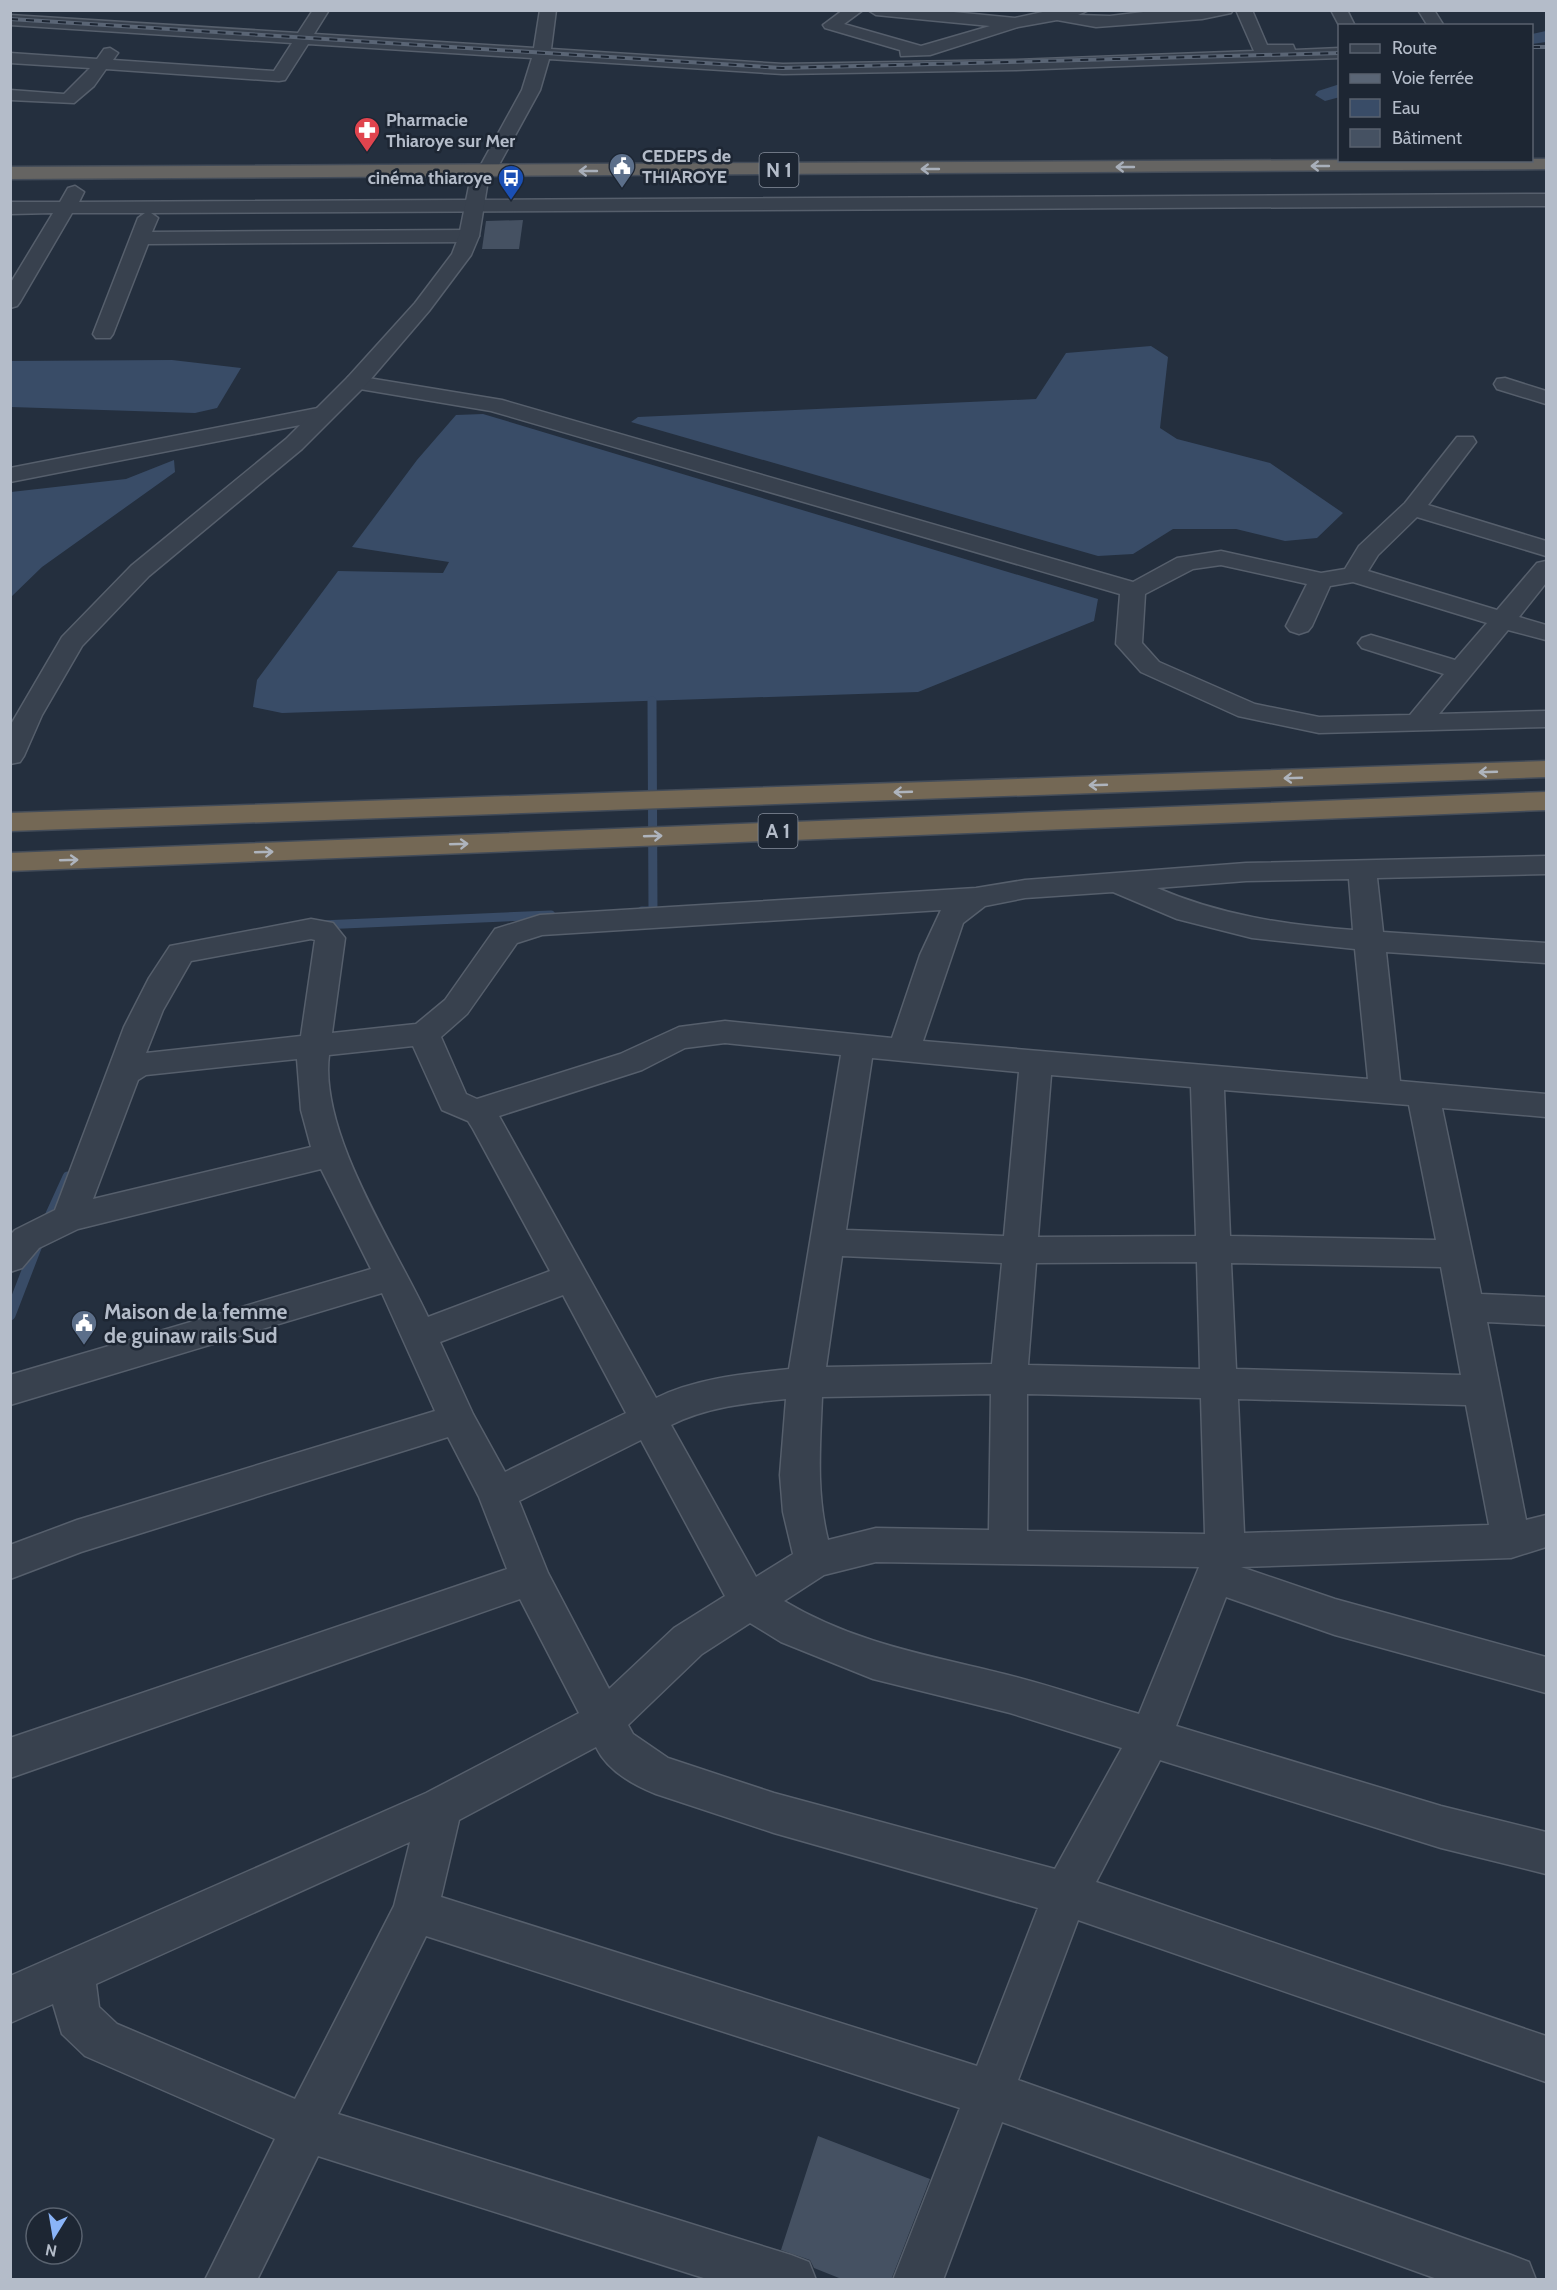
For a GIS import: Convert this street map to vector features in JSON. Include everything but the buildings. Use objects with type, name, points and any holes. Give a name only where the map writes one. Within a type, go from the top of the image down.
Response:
[{"type":"highway","name":"N 1","points":[[10,173],[480,188],[1546,164]]},
{"type":"highway","name":"N 1","points":[[10,187],[480,188],[1546,182]]},
{"type":"highway","name":"A 1","points":[[10,822],[1546,769]]},
{"type":"highway","name":"A 1","points":[[10,862],[1546,801]]},
{"type":"street","points":[[10,95],[68,99],[88,82],[142,10]]},
{"type":"street","points":[[10,58],[279,76],[321,10]]},
{"type":"street","points":[[10,756],[29,715],[71,642],[140,571],[281,456],[356,382],[422,307],[461,255],[469,236],[480,188],[531,90],[542,55],[548,10]]},
{"type":"street","points":[[855,10],[831,25],[921,51]]},
{"type":"street","points":[[876,10],[1015,23]]},
{"type":"street","points":[[713,67],[921,51],[1015,23],[1056,13],[1081,10]]},
{"type":"street","points":[[1056,13],[1071,20],[1105,22],[1166,15],[1204,16],[1225,10]]},
{"type":"street","points":[[1244,10],[1262,50],[1338,48]]},
{"type":"street","points":[[1339,10],[1346,24]]},
{"type":"street","points":[[1426,10],[1435,24]]},
{"type":"street","points":[[188,71],[224,18]]},
{"type":"street","points":[[10,20],[713,67],[880,68],[1338,53]]},
{"type":"street","points":[[10,302],[78,187]]},
{"type":"street","points":[[10,208],[151,208],[480,188],[962,205],[1546,200]]},
{"type":"street","points":[[103,334],[142,238],[151,208]]},
{"type":"street","points":[[142,238],[469,236]]},
{"type":"street","points":[[356,382],[494,405],[1133,590],[1146,586],[1186,563],[1221,558],[1321,580],[1354,575],[1504,618],[1546,633]]},
{"type":"street","points":[[1505,384],[1546,398]]},
{"type":"street","points":[[10,475],[323,414]]},
{"type":"street","points":[[1354,575],[1368,551],[1413,508],[1465,442]]},
{"type":"street","points":[[1413,508],[1546,549]]},
{"type":"street","points":[[1417,723],[1546,567]]},
{"type":"street","points":[[1299,626],[1321,580]]},
{"type":"street","points":[[1133,590],[1128,644],[1150,667],[1247,710],[1319,725],[1546,719]]},
{"type":"street","points":[[1371,643],[1460,670]]},
{"type":"street","points":[[126,1073],[140,1065],[424,1034],[456,1007],[506,936],[540,925],[976,898],[1026,889],[1246,872],[1546,864]]},
{"type":"street","points":[[1362,869],[1385,1093]]},
{"type":"street","points":[[1115,881],[1187,912],[1252,928],[1370,940],[1546,953]]},
{"type":"street","points":[[904,1050],[935,955],[950,918],[976,898]]},
{"type":"street","points":[[69,1218],[126,1073],[129,1054],[170,967],[182,953],[310,929],[322,930],[330,938],[312,1067],[317,1110],[330,1155],[392,1276],[457,1419],[496,1494],[530,1578],[618,1748],[657,1774],[774,1813],[1066,1894],[1546,2059]]},
{"type":"street","points":[[479,1113],[495,1104],[631,1062],[680,1038],[724,1032],[773,1035],[858,1046],[1036,1063],[1546,1105]]},
{"type":"street","points":[[424,1034],[453,1102],[479,1113],[748,1601],[795,1629],[873,1661],[1010,1694],[1441,1827],[1546,1853]]},
{"type":"street","points":[[814,1562],[802,1512],[799,1475],[805,1383],[858,1046]]},
{"type":"street","points":[[1008,1546],[1009,1379],[1036,1063]]},
{"type":"street","points":[[918,2280],[1066,1894],[1150,1738],[1220,1564],[1218,1382],[1207,1077]]},
{"type":"street","points":[[10,2000],[441,1807],[603,1722],[688,1641],[748,1601],[814,1562],[876,1545],[1008,1546],[1220,1564],[1529,1536],[1482,1390],[1457,1254],[1423,1096]]},
{"type":"street","points":[[10,1259],[27,1239],[69,1218],[330,1155]]},
{"type":"street","points":[[826,1242],[1019,1250],[1214,1249],[1457,1254]]},
{"type":"street","points":[[10,1390],[392,1276]]},
{"type":"street","points":[[418,1336],[571,1277]]},
{"type":"street","points":[[1465,1307],[1546,1311]]},
{"type":"street","points":[[496,1494],[683,1402],[742,1389],[805,1383],[1009,1379],[1218,1382],[1482,1390]]},
{"type":"street","points":[[10,1562],[77,1537],[457,1419]]},
{"type":"street","points":[[1220,1564],[1335,1617],[1546,1675]]},
{"type":"street","points":[[10,1758],[530,1578]]},
{"type":"street","points":[[230,2280],[415,1911],[441,1807]]},
{"type":"street","points":[[415,1911],[991,2094],[1511,2280]]},
{"type":"street","points":[[72,1973],[78,2018],[101,2040],[306,2128],[791,2280]]},
{"type":"water","points":[[1151,346],[1168,357],[1160,428],[1177,439],[1270,463],[1343,513],[1317,538],[1285,541],[1236,529],[1173,529],[1133,554],[1098,556],[631,422],[638,417],[1036,399],[1066,353]]},
{"type":"water","points":[[172,360],[241,368],[217,408],[195,413],[11,407],[11,361]]},
{"type":"water","points":[[483,414],[1098,599],[1094,621],[918,692],[282,713],[253,707],[257,680],[338,571],[443,573],[449,562],[352,547],[417,460],[456,415]]},
{"type":"water","points":[[174,460],[175,472],[42,567],[11,597],[11,492],[126,479]]},
{"type":"waterway","points":[[1533,39],[1546,37]]},
{"type":"waterway","points":[[1325,95],[1338,91]]},
{"type":"waterway","points":[[642,911],[653,911],[652,701]]},
{"type":"waterway","points":[[321,925],[551,915]]},
{"type":"waterway","points":[[47,1223],[68,1177]]},
{"type":"waterway","points":[[10,1315],[37,1245]]},
{"type":"railway","points":[[10,19],[782,68],[1338,53]]},
{"type":"railway","points":[[1533,47],[1546,47]]},
{"type":"place","name":"Pharmacie Thiaroye sur Mer","points":[[367,153]]},
{"type":"place","name":"CEDEPS de THIAROYE","points":[[622,189]]},
{"type":"place","name":"cinéma thiaroye","points":[[511,201]]},
{"type":"place","name":"Maison de la femme de guinaw rails Sud","points":[[84,1346]]}]
